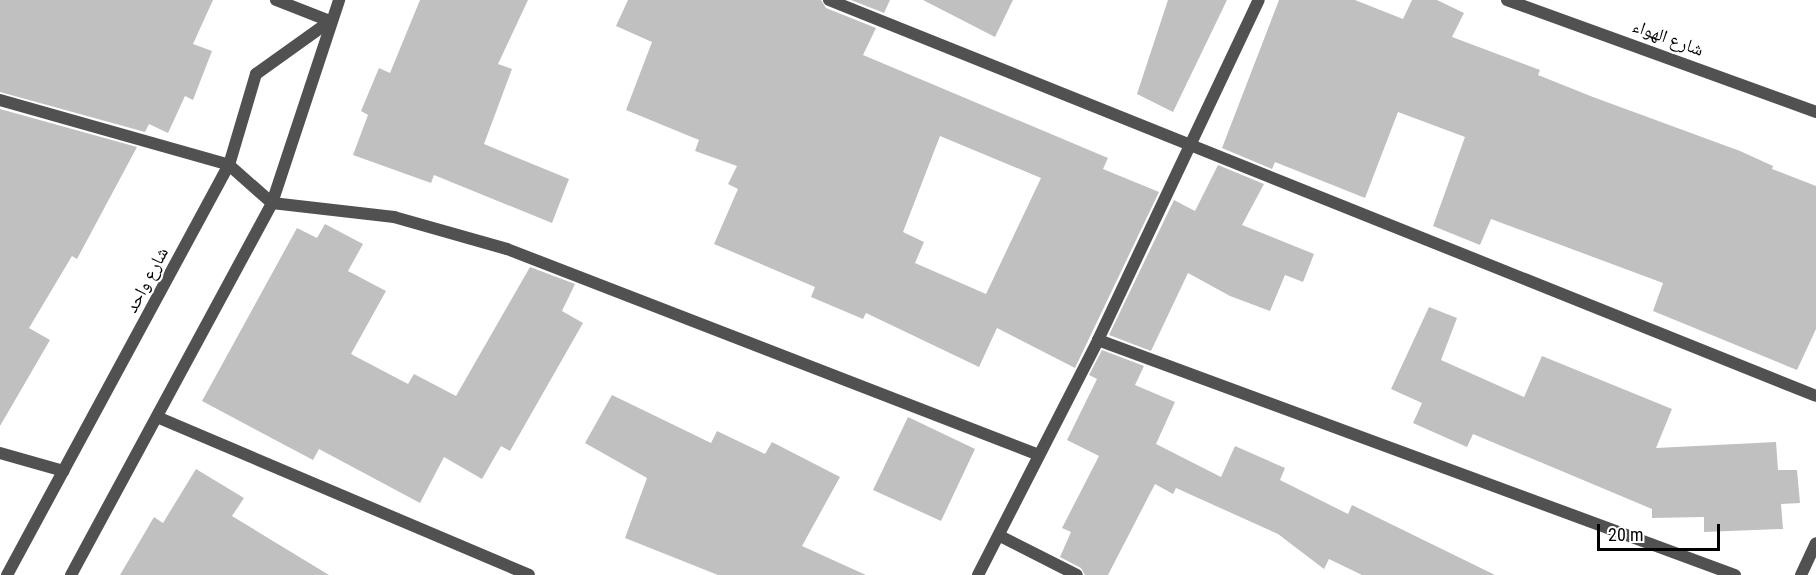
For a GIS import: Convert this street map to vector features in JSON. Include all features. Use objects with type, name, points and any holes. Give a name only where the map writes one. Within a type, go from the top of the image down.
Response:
[{"type":"street","points":[[276,0],[330,21]]},
{"type":"street","points":[[71,575],[272,203],[330,21],[339,0]]},
{"type":"street","points":[[828,0],[1816,396]]},
{"type":"street","points":[[978,575],[1000,536],[1098,340],[1259,0]]},
{"type":"street","name":"شارع الهواء","points":[[1507,0],[1816,112]]},
{"type":"street","name":"شارع واحد","points":[[6,575],[229,165],[256,74],[330,21]]},
{"type":"street","points":[[0,100],[229,165],[272,203],[394,217],[507,249],[1039,455]]},
{"type":"street","points":[[1098,340],[1735,575]]},
{"type":"street","points":[[157,417],[528,575]]},
{"type":"street","points":[[0,453],[63,471]]},
{"type":"street","points":[[1000,536],[1077,575]]},
{"type":"street","points":[[1801,575],[1816,543]]},
{"type":"building","points":[[0,0],[213,0],[193,44],[212,51],[193,100],[185,96],[168,133],[149,124],[145,132],[0,92]]},
{"type":"building","points":[[420,0],[528,0],[498,64],[512,69],[484,144],[569,179],[552,223],[434,175],[431,183],[353,155],[368,115],[361,111],[379,68],[390,73]]},
{"type":"building","points":[[628,0],[821,0],[826,8],[876,28],[863,55],[1108,158],[1103,169],[1159,192],[1075,368],[997,328],[979,367],[866,313],[863,319],[811,297],[815,287],[714,244],[738,189],[728,184],[737,166],[695,151],[699,140],[626,110],[652,42],[616,26]],"holes":[[[940,136],[1041,178],[986,294],[915,263],[924,242],[903,232]]]},
{"type":"building","points":[[851,0],[890,0],[884,13]]},
{"type":"building","points":[[923,0],[1013,0],[995,37]]},
{"type":"building","points":[[1168,0],[1227,0],[1173,112],[1137,94]]},
{"type":"building","points":[[1279,0],[1355,0],[1403,19],[1412,0],[1437,0],[1464,13],[1452,37],[1540,70],[1538,75],[1593,97],[1740,151],[1773,166],[1772,169],[1816,186],[1816,329],[1797,370],[1653,311],[1663,283],[1491,219],[1480,245],[1433,226],[1465,137],[1398,112],[1365,198],[1275,162],[1272,169],[1222,148]]},
{"type":"building","points":[[0,109],[137,147],[77,259],[72,256],[29,328],[50,340],[0,426]]},
{"type":"building","points":[[1218,165],[1264,184],[1242,225],[1314,254],[1303,282],[1285,275],[1270,311],[1230,296],[1188,273],[1151,351],[1109,335],[1174,200],[1195,211]]},
{"type":"building","points":[[325,224],[363,244],[348,271],[386,291],[351,354],[408,384],[414,374],[456,396],[530,267],[575,284],[562,311],[583,323],[510,451],[501,446],[482,479],[444,457],[420,503],[319,449],[313,460],[202,401],[297,228],[317,238]]},
{"type":"building","points":[[1429,307],[1457,318],[1441,360],[1524,397],[1542,356],[1672,409],[1656,448],[1776,442],[1778,470],[1797,470],[1800,503],[1781,504],[1783,529],[1704,532],[1704,517],[1652,518],[1652,509],[1473,434],[1467,447],[1413,423],[1422,403],[1391,389]]},
{"type":"building","points":[[1102,350],[1144,366],[1135,385],[1175,402],[1156,444],[1221,477],[1235,446],[1285,468],[1280,480],[1348,514],[1352,505],[1495,575],[1362,575],[1329,559],[1324,569],[1278,534],[1176,488],[1173,494],[1155,484],[1108,575],[1085,575],[1081,568],[1060,557],[1071,532],[1062,528],[1099,456],[1067,440],[1097,379],[1089,375]]},
{"type":"building","points":[[612,395],[711,443],[717,431],[765,454],[772,442],[840,477],[802,546],[866,575],[718,575],[625,538],[647,478],[585,443]]},
{"type":"building","points":[[908,417],[975,449],[941,521],[873,490]]},
{"type":"building","points":[[196,469],[244,498],[232,516],[329,575],[120,575],[154,517],[163,523]]}]
